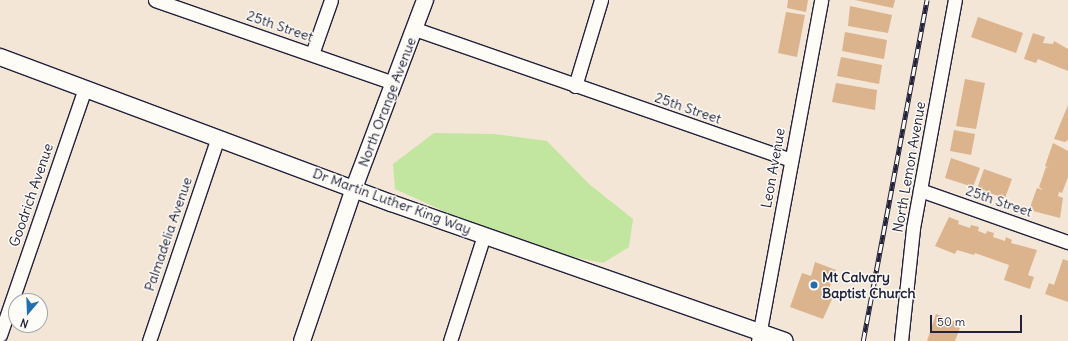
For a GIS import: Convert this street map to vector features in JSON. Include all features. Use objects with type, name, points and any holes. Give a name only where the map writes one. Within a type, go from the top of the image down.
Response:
[{"type":"street","name":"25th Street","points":[[155,0],[394,83]]},
{"type":"street","points":[[312,54],[331,0]]},
{"type":"street","name":"North Orange Avenue","points":[[302,341],[354,188],[425,0]]},
{"type":"street","points":[[575,86],[601,0]]},
{"type":"street","name":"Leon Avenue","points":[[759,336],[821,0]]},
{"type":"street","name":"North Lemon Avenue","points":[[901,341],[920,190],[955,0]]},
{"type":"street","name":"25th Street","points":[[414,29],[791,160]]},
{"type":"street","name":"Dr Martin Luther King Way","points":[[0,57],[759,336],[785,341]]},
{"type":"street","name":"Goodrich Avenue","points":[[0,336],[86,88]]},
{"type":"street","name":"Palmadelia Avenue","points":[[149,341],[218,138]]},
{"type":"street","name":"25th Street","points":[[920,190],[1068,242]]},
{"type":"street","points":[[450,341],[484,235]]},
{"type":"green space","points":[[434,133],[494,134],[547,141],[589,184],[633,219],[629,247],[603,263],[563,255],[468,222],[395,189],[393,164]]},
{"type":"building","points":[[788,0],[808,0],[806,12],[787,8]]},
{"type":"building","points":[[855,0],[895,0],[893,8]]},
{"type":"building","points":[[850,6],[892,15],[888,33],[848,26]]},
{"type":"building","points":[[786,12],[805,15],[797,57],[778,53]]},
{"type":"building","points":[[978,17],[1023,33],[1016,53],[971,37]]},
{"type":"building","points":[[845,32],[887,40],[884,59],[842,51]]},
{"type":"building","points":[[1033,33],[1045,37],[1043,43],[1053,44],[1054,41],[1068,49],[1068,71],[1038,59],[1036,63],[1024,59]]},
{"type":"building","points":[[841,57],[882,65],[879,84],[837,76]]},
{"type":"building","points":[[965,79],[985,83],[976,129],[956,126]]},
{"type":"building","points":[[836,83],[877,90],[875,110],[832,102]]},
{"type":"building","points":[[1068,105],[1068,140],[1065,142],[1054,139]]},
{"type":"building","points":[[954,130],[975,134],[971,155],[950,151]]},
{"type":"building","points":[[1053,143],[1068,151],[1068,177],[1062,193],[1059,192],[1058,196],[1063,198],[1060,218],[1029,210],[1037,188],[1043,190],[1039,187],[1046,167],[1050,168],[1045,166]]},
{"type":"building","points":[[951,158],[980,168],[973,187],[945,178]]},
{"type":"building","points":[[984,169],[1012,179],[1005,198],[977,189]]},
{"type":"building","points":[[949,217],[959,221],[958,224],[970,228],[971,225],[979,227],[978,231],[986,234],[987,231],[994,233],[993,237],[1005,241],[1006,237],[1012,240],[1011,243],[1037,250],[1028,275],[1034,277],[1030,289],[1004,280],[1009,265],[975,253],[974,255],[957,250],[955,254],[935,246]]},
{"type":"building","points":[[1063,259],[1068,261],[1068,302],[1045,294],[1049,283],[1054,285]]},
{"type":"building","name":"Mt Calvary Baptist Church","points":[[815,262],[836,270],[827,295],[833,297],[823,319],[790,307],[802,273],[811,276]]},
{"type":"building","points":[[936,314],[956,322],[954,326],[960,328],[955,341],[927,341]]},
{"type":"railway","points":[[863,341],[927,0]]},
{"type":"place","name":"Mt Calvary Baptist Church","points":[[814,285]]}]
